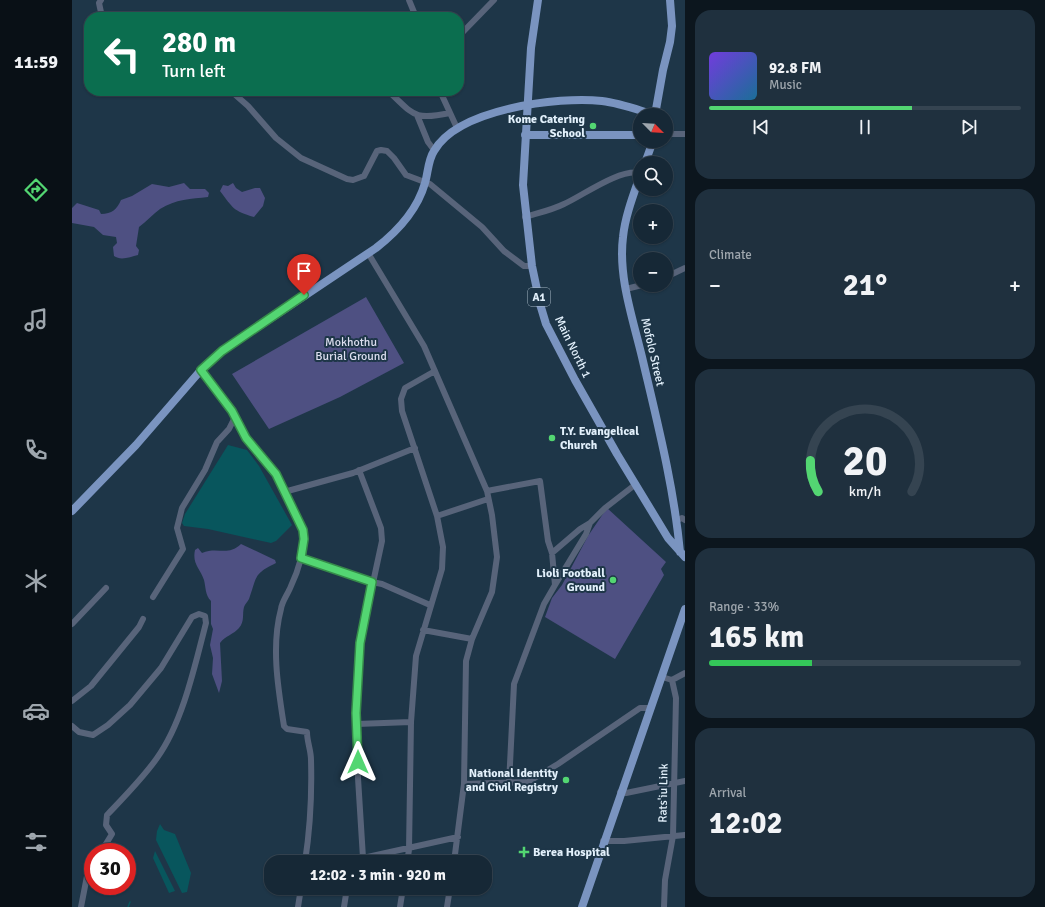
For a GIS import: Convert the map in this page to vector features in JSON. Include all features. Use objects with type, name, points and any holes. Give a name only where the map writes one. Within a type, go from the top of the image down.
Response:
[{"type":"main road","name":"Main North 1","points":[[538,0],[531,48],[523,185],[525,217],[532,266],[546,324],[575,380],[668,538],[683,555]]},
{"type":"main road","points":[[656,108],[670,42],[672,26],[670,0]]},
{"type":"main road","points":[[72,511],[101,479],[136,445],[201,370],[222,351],[391,236],[417,205],[434,150],[457,128],[483,115],[508,108],[573,99],[603,101],[633,109]]},
{"type":"main road","points":[[525,134],[633,135]]},
{"type":"main road","name":"Mofolo Street","points":[[633,196],[623,238],[626,289],[681,520],[679,533],[683,555]]},
{"type":"main road","points":[[668,538],[674,539],[679,533]]},
{"type":"main road","points":[[582,907],[603,841],[636,752],[685,609]]},
{"type":"street","points":[[101,0],[99,3],[101,12]]},
{"type":"street","points":[[409,0],[414,12]]},
{"type":"street","points":[[464,31],[494,0]]},
{"type":"street","points":[[236,96],[289,149],[325,170],[347,179],[358,178],[366,172],[377,151],[387,151],[406,175],[430,184],[482,227],[504,251],[524,266],[532,266]]},
{"type":"street","points":[[393,96],[407,110],[417,115],[428,116],[450,113]]},
{"type":"street","points":[[442,96],[457,128]]},
{"type":"street","points":[[417,115],[428,142],[434,150]]},
{"type":"street","points":[[673,134],[685,134]]},
{"type":"street","points":[[525,217],[563,205],[598,185],[633,171]]},
{"type":"street","points":[[368,253],[416,333],[435,370],[487,491],[492,515],[497,557],[492,592],[472,639],[466,661],[464,784],[455,855]]},
{"type":"street","points":[[673,274],[685,268]]},
{"type":"street","points":[[626,289],[633,287]]},
{"type":"street","points":[[201,370],[235,417],[246,438],[276,474],[303,530],[304,539],[298,571],[281,608],[276,644],[278,678],[284,726],[287,729],[307,732],[307,741],[311,758],[310,813],[306,855]]},
{"type":"street","points":[[408,855],[411,722],[416,656],[442,569],[443,547],[437,516],[402,412],[402,392],[405,388],[435,370]]},
{"type":"street","points":[[153,597],[183,548],[177,528],[182,508],[205,470],[217,442],[229,429],[235,417]]},
{"type":"street","points":[[284,492],[359,470],[415,448]]},
{"type":"street","points":[[359,470],[381,528],[380,551],[372,582],[360,643],[357,724],[358,778],[363,855]]},
{"type":"street","points":[[487,491],[540,481],[548,542],[552,553],[555,585]]},
{"type":"street","points":[[552,553],[636,484]]},
{"type":"street","points":[[437,516],[461,506],[488,499]]},
{"type":"street","points":[[509,784],[514,684],[544,604],[586,534],[590,523]]},
{"type":"street","points":[[301,558],[382,584],[430,605]]},
{"type":"street","points":[[72,624],[106,588]]},
{"type":"street","points":[[72,726],[79,732],[93,734],[108,726],[130,705],[161,668],[192,617],[198,614],[205,616],[206,623],[180,714],[158,757],[107,815],[106,825],[112,834],[106,843]]},
{"type":"street","points":[[72,701],[91,686],[139,627],[143,619]]},
{"type":"street","points":[[423,630],[472,639]]},
{"type":"street","points":[[662,677],[672,680],[685,673]]},
{"type":"street","name":"Rats'iu Link","points":[[664,907],[665,880],[673,836],[675,784],[676,698],[672,680]]},
{"type":"street","points":[[464,784],[509,784],[528,782],[558,764],[640,708],[650,708]]},
{"type":"street","points":[[357,724],[411,722]]},
{"type":"street","points":[[620,792],[626,793],[685,781]]},
{"type":"street","points":[[603,841],[685,835]]},
{"type":"street","points":[[380,855],[409,850],[458,837]]},
{"type":"street","points":[[81,907],[84,892]]},
{"type":"street","points":[[298,907],[300,895]]},
{"type":"street","points":[[344,907],[346,895]]},
{"type":"street","points":[[400,907],[402,895]]},
{"type":"street","points":[[447,907],[449,895]]},
{"type":"green space","points":[[184,183],[190,189],[205,189],[209,193],[208,197],[178,201],[157,211],[139,227],[136,246],[139,250],[138,255],[126,258],[114,256],[113,247],[117,243],[116,237],[103,235],[94,227],[72,223],[72,208],[77,203],[99,210],[101,214],[105,214],[114,210],[121,200],[132,196],[152,184],[169,187]]},
{"type":"green space","points":[[233,183],[236,188],[242,192],[260,188],[265,198],[263,206],[254,217],[237,211],[220,191],[223,185],[228,186]]},
{"type":"green space","name":"Mokhothu Burial Ground","points":[[366,297],[404,363],[340,397],[269,429],[232,374]]},
{"type":"green space","name":"Lioli Football Ground","points":[[607,508],[666,562],[661,569],[664,575],[615,659],[545,617],[552,598],[562,585],[588,536]]},
{"type":"green space","points":[[241,544],[275,560],[276,563],[259,573],[249,599],[244,607],[241,625],[220,643],[222,681],[219,693],[212,674],[213,658],[210,645],[213,629],[211,624],[211,601],[207,594],[204,580],[195,562],[194,555],[195,550],[198,548],[202,553],[213,550],[227,551],[236,548]]},
{"type":"shaded area","points":[[228,445],[247,450],[259,466],[292,525],[276,541],[271,543],[208,529],[184,526],[182,523],[185,514]]},
{"type":"shaded area","points":[[160,824],[164,830],[175,834],[191,873],[187,892],[182,893],[156,840],[157,831]]},
{"type":"shaded area","points":[[155,851],[175,891],[169,893],[153,858]]},
{"type":"waterway","points":[[128,907],[130,902]]},
{"type":"place","name":"Kome Catering School","points":[[593,126]]},
{"type":"place","name":"T.Y. Evangelical Church","points":[[552,438]]},
{"type":"place","name":"Lioli Football Ground","points":[[613,580]]},
{"type":"place","name":"National Identity and Civil Registry","points":[[566,780]]},
{"type":"place","name":"Berea Hospital","points":[[524,852]]},
{"type":"route","points":[[304,295],[222,351],[201,370],[232,411],[246,438],[276,474],[303,530],[304,539],[301,558],[372,582],[360,643],[356,713],[358,762]]}]
